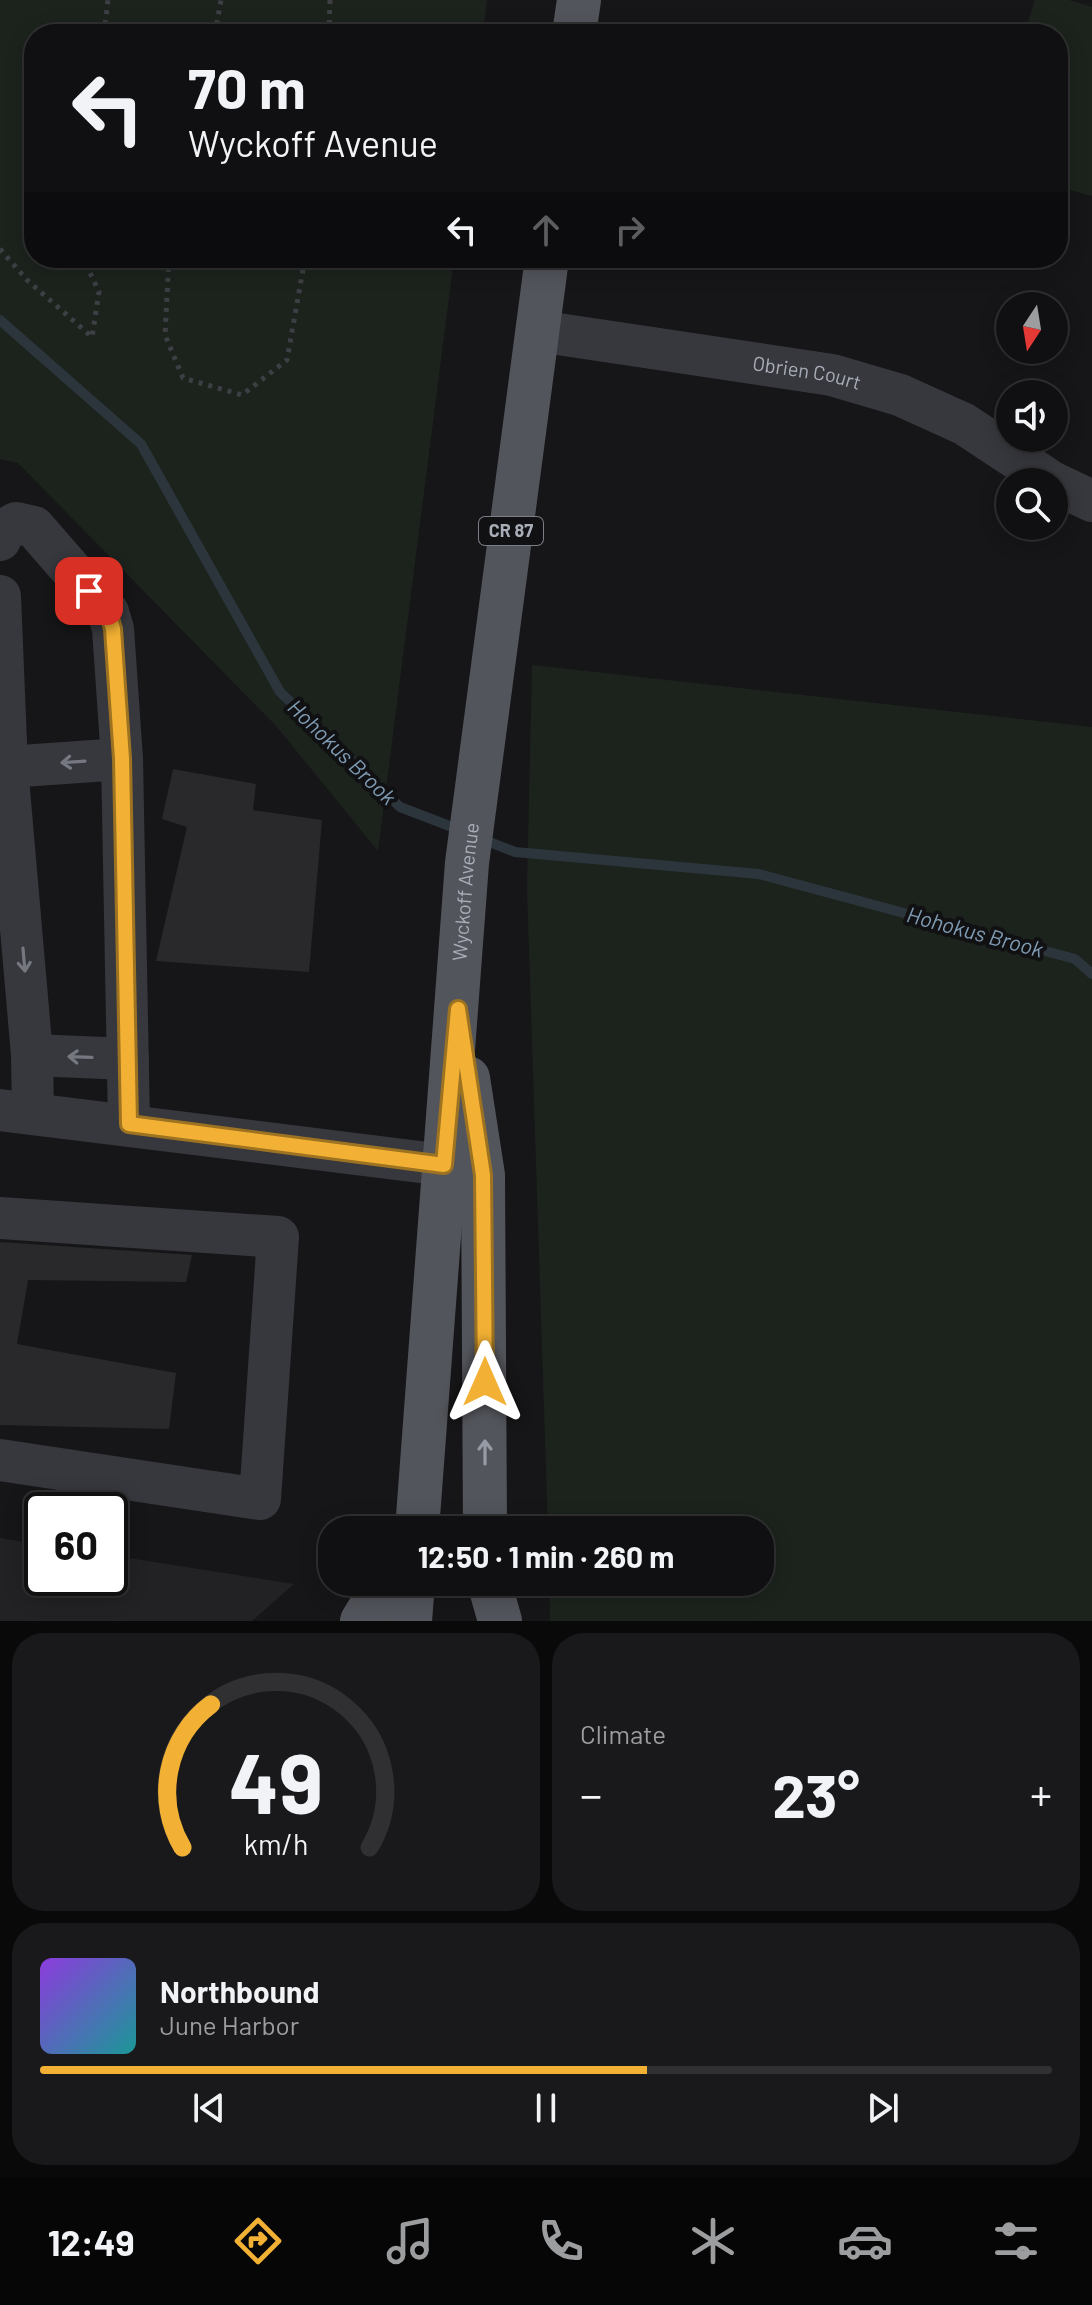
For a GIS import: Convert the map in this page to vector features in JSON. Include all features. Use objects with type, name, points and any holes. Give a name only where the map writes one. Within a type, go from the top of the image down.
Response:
[{"type":"main road","points":[[575,24],[579,0]]},
{"type":"main road","name":"Wyckoff Avenue","points":[[418,1516],[467,863],[546,268]]},
{"type":"main road","points":[[458,1009],[483,1175],[485,1516]]},
{"type":"main road","points":[[362,1621],[377,1596]]},
{"type":"main road","points":[[410,1621],[412,1596]]},
{"type":"main road","points":[[493,1596],[500,1621]]},
{"type":"street","name":"Obrien Court","points":[[538,331],[832,375],[900,395],[964,424],[1030,468]]},
{"type":"street","name":"Obrien Court","points":[[1068,490],[1092,501]]},
{"type":"street","points":[[0,540],[2,531],[16,523],[34,527],[108,612],[113,629],[122,759],[129,1124]]},
{"type":"street","points":[[0,596],[7,767],[32,1055],[16,1112],[444,1165]]},
{"type":"street","points":[[7,767],[122,759]]},
{"type":"street","points":[[32,1055],[128,1059]]},
{"type":"street","points":[[0,1218],[278,1237],[260,1499],[0,1460]]},
{"type":"path","points":[[105,24],[108,0]]},
{"type":"path","points":[[217,24],[221,0]]},
{"type":"path","points":[[329,24],[330,0]]},
{"type":"path","points":[[0,249],[27,280],[92,337],[99,292],[88,268]]},
{"type":"path","points":[[168,268],[165,335],[183,378],[242,395],[287,360],[303,268]]},
{"type":"shaded area","points":[[0,0],[487,0],[484,24],[24,24],[24,268],[453,268],[378,851],[277,727],[18,463],[0,459]]},
{"type":"shaded area","points":[[1035,0],[1069,0],[1092,7],[1092,196],[1068,190],[1068,24],[1027,24]]},
{"type":"shaded area","points":[[532,665],[1092,727],[1092,1621],[550,1621],[549,1596],[774,1596],[774,1516],[548,1516],[527,888]]},
{"type":"shaded area","points":[[0,1538],[24,1542],[24,1596],[128,1596],[128,1558],[294,1584],[252,1621],[0,1621]]},
{"type":"building","points":[[173,769],[256,784],[253,810],[322,820],[309,972],[156,961],[187,827],[162,819]]},
{"type":"building","points":[[0,1242],[192,1255],[186,1282],[28,1280],[17,1344],[176,1373],[169,1429],[0,1425]]},
{"type":"waterway","name":"Hohokus Brook","points":[[0,320],[141,444],[280,692],[400,807],[460,830]]},
{"type":"waterway","name":"Hohokus Brook","points":[[482,839],[515,852],[759,874],[1075,959],[1092,974]]},
{"type":"route","points":[[89,591],[108,612],[113,629],[122,759],[129,1124],[444,1165],[458,1009],[483,1175],[485,1382]]}]
